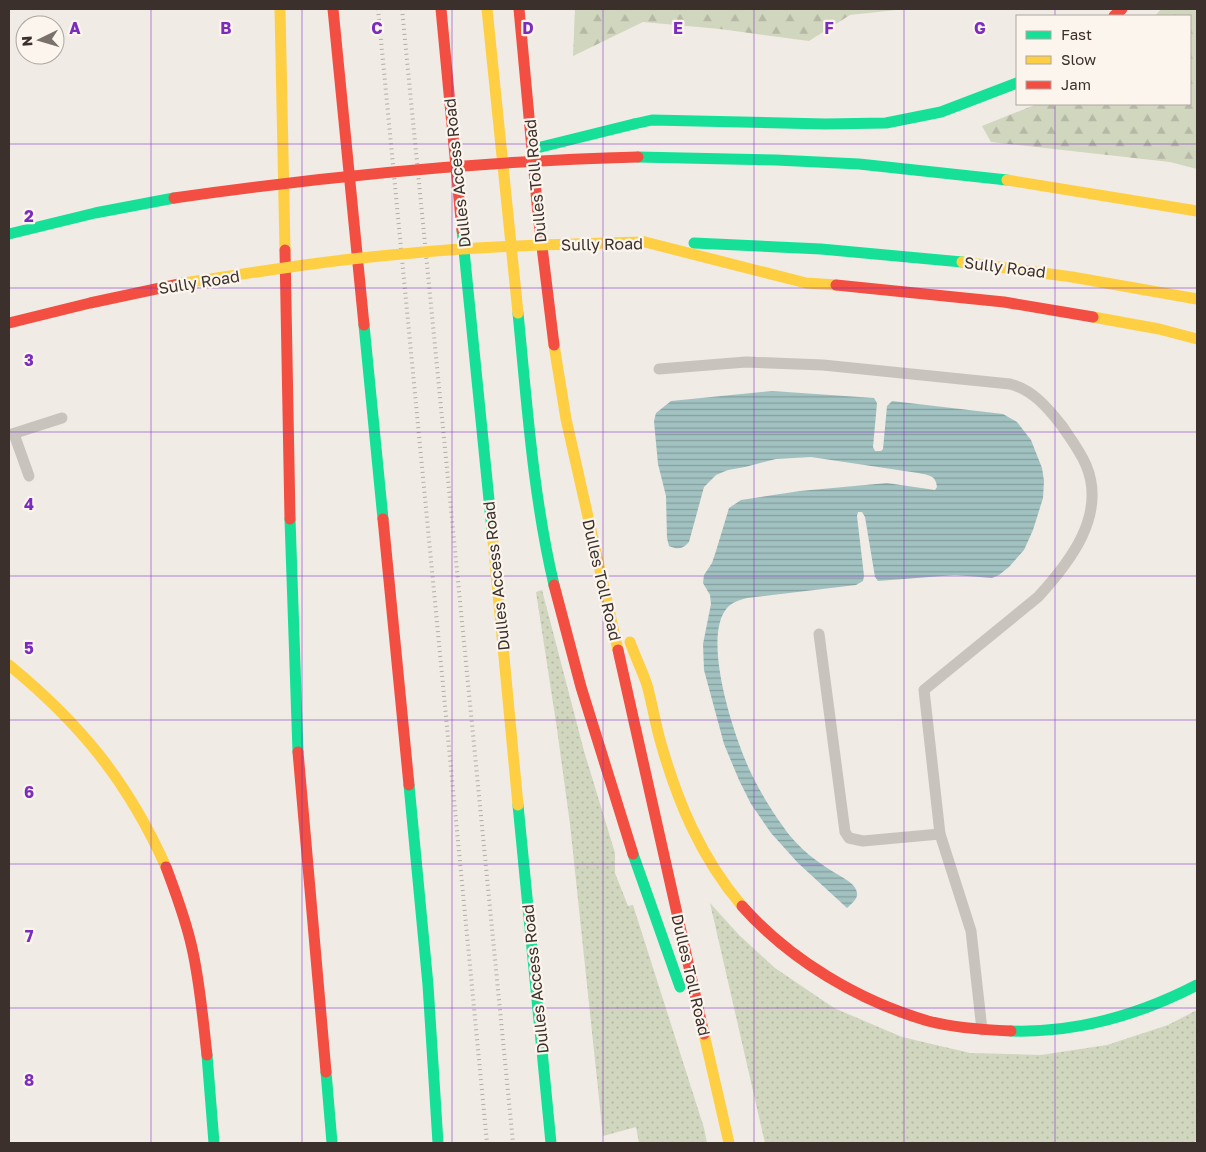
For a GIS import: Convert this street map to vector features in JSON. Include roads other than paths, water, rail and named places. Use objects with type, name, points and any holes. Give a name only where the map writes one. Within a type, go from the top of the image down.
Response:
[{"type":"highway","points":[[280,9],[294,676],[299,761],[332,1143]]},
{"type":"highway","points":[[333,9],[427,975],[438,1143]]},
{"type":"highway","name":"Dulles Access Road","points":[[440,9],[552,1143]]},
{"type":"highway","points":[[487,9],[537,498],[546,545],[565,629],[634,859],[665,950],[714,1075]]},
{"type":"highway","name":"Dulles Toll Road","points":[[519,9],[545,284],[566,419],[729,1143]]},
{"type":"highway","points":[[530,120],[533,37]]},
{"type":"highway","points":[[481,162],[652,120],[833,124],[886,123],[941,112],[1016,83]]},
{"type":"highway","points":[[9,234],[95,213],[174,198],[317,178],[481,162],[564,158],[638,157],[784,160],[931,171],[1074,189],[1197,211]]},
{"type":"highway","points":[[645,242],[806,283],[1004,302],[1102,318],[1159,329],[1197,339]]},
{"type":"highway","name":"Sully Road","points":[[9,323],[90,302],[184,283],[351,260],[426,252],[645,242],[791,247],[908,256],[1073,276],[1197,299]]},
{"type":"highway","points":[[599,566],[647,685],[667,760],[690,823],[704,852],[723,882],[747,912],[775,939],[804,960],[862,994],[925,1020],[982,1030],[1011,1032],[1040,1031],[1096,1024],[1147,1009],[1172,999],[1197,985]]},
{"type":"highway","points":[[9,665],[49,698],[100,753],[140,814],[158,849],[183,913],[192,948],[204,1032],[214,1143]]},
{"type":"lane","points":[[659,369],[746,362],[823,365],[1010,384],[1041,400],[1073,442],[1086,465],[1092,485],[1087,526],[1072,554],[1053,581],[1038,598],[924,690],[940,834],[971,931],[982,1030]]},
{"type":"lane","points":[[29,476],[12,434],[62,418]]},
{"type":"lane","points":[[819,634],[845,832],[849,838],[863,841],[940,834]]},
{"type":"water","points":[[772,391],[874,398],[877,403],[873,447],[875,451],[883,449],[887,406],[892,401],[1003,414],[1017,422],[1031,440],[1042,468],[1044,481],[1043,498],[1033,530],[1024,550],[999,575],[992,578],[955,575],[878,581],[875,577],[865,517],[862,512],[858,512],[863,581],[856,585],[747,598],[729,606],[720,623],[717,643],[719,667],[731,719],[747,764],[767,803],[794,841],[816,860],[855,888],[856,897],[847,908],[798,863],[771,833],[751,804],[739,780],[724,744],[704,670],[703,644],[711,604],[710,595],[703,583],[704,575],[712,563],[729,508],[741,500],[800,491],[887,483],[935,490],[937,487],[933,478],[918,473],[811,457],[776,459],[728,470],[716,475],[704,487],[689,542],[680,548],[669,546],[667,538],[666,496],[658,464],[654,421],[656,413],[671,401]]},
{"type":"railway","points":[[378,9],[487,1143]]},
{"type":"railway","points":[[402,9],[513,1143]]}]
